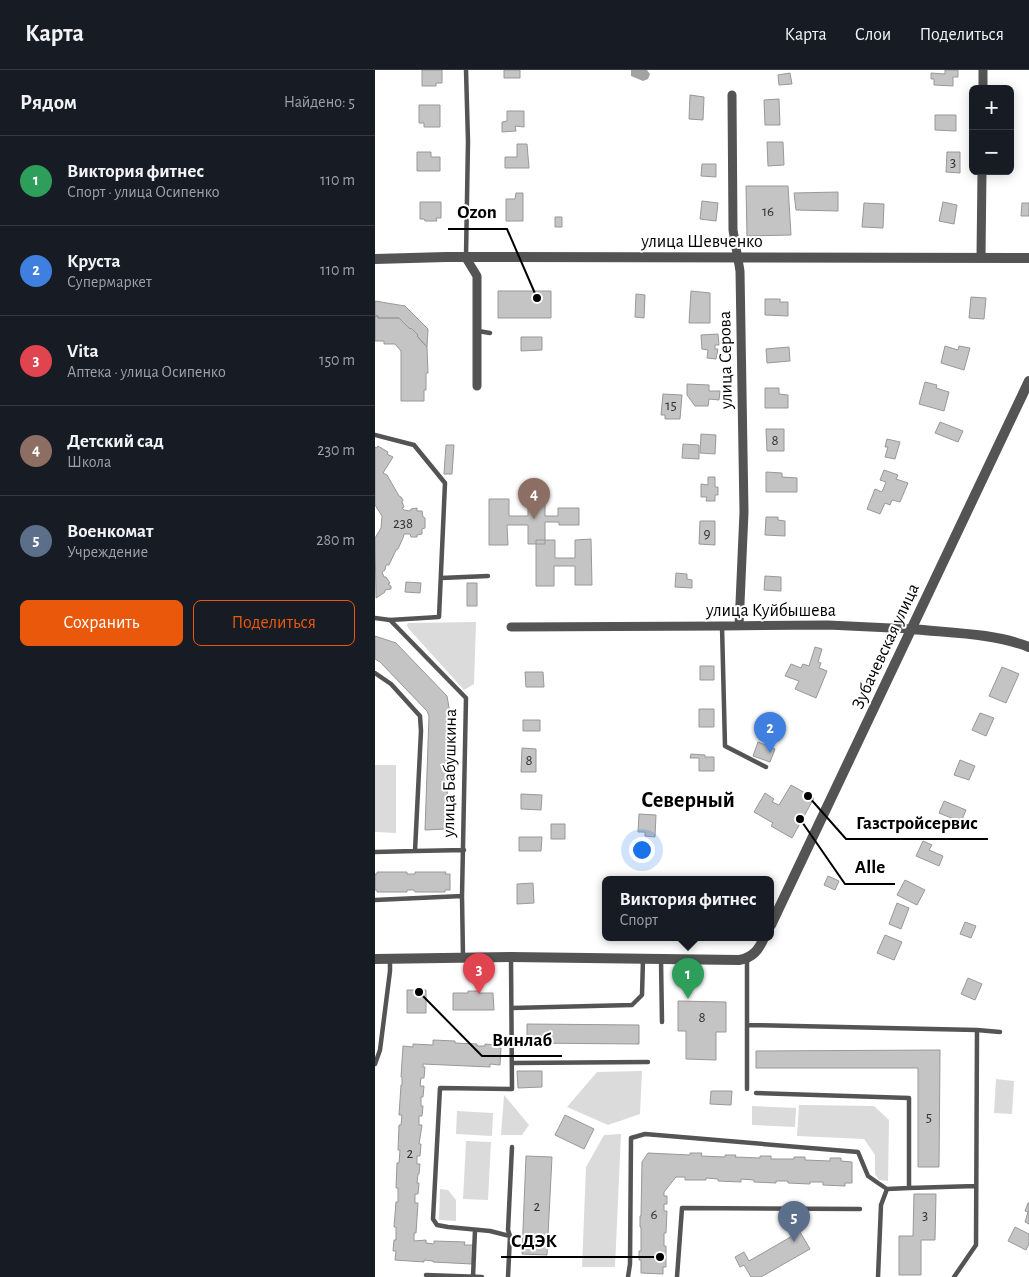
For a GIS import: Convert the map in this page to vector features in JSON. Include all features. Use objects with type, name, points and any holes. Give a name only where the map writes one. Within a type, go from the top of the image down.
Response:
[{"type":"street","points":[[983,70],[983,85]]},
{"type":"street","name":"улица Серова","points":[[732,95],[733,230],[740,272],[744,512],[739,626]]},
{"type":"street","points":[[981,258],[982,175]]},
{"type":"street","name":"улица Шевченко","points":[[375,259],[445,257],[1029,258]]},
{"type":"street","points":[[466,258],[477,276],[477,386]]},
{"type":"street","name":"Зубачевская улица","points":[[774,919],[1029,381]]},
{"type":"street","name":"улица Куйбышева","points":[[511,627],[828,625],[912,629],[986,636],[1029,647]]},
{"type":"street","points":[[375,959],[511,957],[739,960],[750,957],[761,946],[763,941]]},
{"type":"lane","points":[[466,70],[468,141],[466,258]]},
{"type":"lane","points":[[478,331],[490,333]]},
{"type":"lane","points":[[375,435],[414,445],[445,483],[439,617],[390,620],[375,618]]},
{"type":"lane","points":[[441,578],[488,576]]},
{"type":"lane","name":"улица Бабушкина","points":[[390,620],[466,698],[462,896],[463,958]]},
{"type":"lane","points":[[722,626],[725,746],[766,767]]},
{"type":"lane","points":[[375,674],[391,684],[420,716],[415,851]]},
{"type":"lane","points":[[375,852],[464,850]]},
{"type":"lane","points":[[375,900],[462,896]]},
{"type":"lane","points":[[510,1236],[490,1231],[437,1225],[433,1219],[440,1088],[512,1089],[511,957]]},
{"type":"lane","points":[[747,1089],[750,957]]},
{"type":"lane","points":[[375,1064],[380,1050],[390,971],[389,958]]},
{"type":"lane","points":[[512,1008],[632,1005],[642,995],[643,959]]},
{"type":"lane","points":[[661,960],[662,1022]]},
{"type":"lane","points":[[747,1025],[1000,1032]]},
{"type":"lane","points":[[954,1277],[976,1245],[977,1030]]},
{"type":"lane","points":[[513,1062],[648,1062]]},
{"type":"lane","points":[[756,1093],[909,1098],[909,1188]]},
{"type":"lane","points":[[628,1277],[630,1264],[631,1138],[645,1134],[858,1152],[868,1176],[887,1189],[976,1186]]},
{"type":"lane","points":[[508,1277],[512,1148]]},
{"type":"lane","points":[[878,1277],[881,1206],[887,1189]]},
{"type":"lane","points":[[677,1277],[682,1208],[860,1209]]},
{"type":"lane","points":[[473,1277],[475,1230]]},
{"type":"lane","points":[[426,1275],[482,1277]]},
{"type":"shaded area","points":[[631,70],[647,70],[650,74],[648,79],[643,81],[631,76]]},
{"type":"shaded area","points":[[476,622],[474,684],[464,690],[407,625],[408,623]]},
{"type":"shaded area","points":[[375,765],[396,765],[396,833],[375,832]]},
{"type":"shaded area","points":[[642,1071],[640,1114],[608,1125],[567,1107],[597,1072]]},
{"type":"shaded area","points":[[996,1079],[1014,1081],[1012,1114],[994,1113]]},
{"type":"shaded area","points":[[504,1095],[529,1125],[522,1135],[501,1135]]},
{"type":"shaded area","points":[[799,1105],[874,1106],[889,1120],[888,1181],[879,1180],[875,1174],[875,1155],[864,1139],[797,1136]]},
{"type":"shaded area","points":[[752,1106],[796,1108],[795,1127],[752,1125]]},
{"type":"shaded area","points":[[457,1111],[493,1113],[492,1136],[456,1134]]},
{"type":"shaded area","points":[[621,1134],[615,1267],[582,1267],[586,1167],[604,1135]]},
{"type":"shaded area","points":[[466,1141],[491,1142],[488,1200],[463,1199]]},
{"type":"shaded area","points":[[440,1189],[448,1190],[456,1200],[456,1221],[439,1220]]},
{"type":"building","points":[[422,70],[442,70],[442,83],[436,83],[436,86],[422,86]]},
{"type":"building","points":[[504,70],[520,70],[520,78],[504,78]]},
{"type":"building","points":[[945,70],[958,70],[958,77],[953,77],[953,86],[934,85],[931,73],[945,74]]},
{"type":"building","points":[[790,73],[792,84],[779,85],[778,75]]},
{"type":"building","points":[[690,95],[704,97],[703,120],[689,119]]},
{"type":"building","points":[[779,99],[780,125],[765,125],[764,100]]},
{"type":"building","points":[[419,105],[440,105],[440,127],[424,127],[424,123],[419,123]]},
{"type":"building","points":[[507,111],[524,111],[524,127],[515,126],[516,131],[502,132],[502,122],[507,121]]},
{"type":"building","points":[[935,115],[956,115],[956,131],[935,130]]},
{"type":"building","points":[[767,142],[783,142],[784,165],[768,166]]},
{"type":"building","points":[[517,144],[527,144],[529,168],[505,168],[505,157],[517,157]]},
{"type":"building","points":[[417,152],[431,152],[431,157],[440,157],[440,171],[417,171]]},
{"type":"building","points":[[947,152],[960,152],[960,173],[946,172]]},
{"type":"building","points":[[702,164],[716,164],[716,177],[701,176]]},
{"type":"building","points":[[746,186],[788,186],[791,235],[747,236]]},
{"type":"building","points":[[838,192],[838,211],[796,210],[794,193]]},
{"type":"building","points":[[516,193],[523,193],[523,221],[506,221],[506,199],[515,199]]},
{"type":"building","points":[[702,201],[718,203],[716,221],[700,219]]},
{"type":"building","points":[[420,202],[441,202],[441,218],[436,218],[437,221],[420,219]]},
{"type":"building","points":[[943,202],[957,205],[954,224],[939,221]]},
{"type":"building","points":[[864,203],[884,204],[883,228],[862,227]]},
{"type":"building","points":[[1022,203],[1029,203],[1029,216],[1021,216]]},
{"type":"building","points":[[555,217],[562,217],[562,227],[555,227]]},
{"type":"building","points":[[498,291],[551,291],[551,318],[498,318]]},
{"type":"building","points":[[691,291],[710,293],[710,323],[689,323]]},
{"type":"building","points":[[636,294],[645,295],[644,318],[635,317]]},
{"type":"building","points":[[971,297],[986,298],[984,319],[969,318]]},
{"type":"building","points":[[765,299],[780,299],[780,302],[788,302],[788,316],[765,315]]},
{"type":"building","points":[[375,301],[405,306],[428,329],[427,347],[418,335],[399,318],[378,318],[378,316],[375,316]]},
{"type":"building","points":[[375,316],[378,316],[378,318],[399,318],[418,335],[427,347],[428,373],[426,373],[424,401],[401,401],[401,351],[395,344],[384,344],[384,341],[375,341]]},
{"type":"building","points":[[718,334],[719,345],[715,345],[715,349],[718,349],[716,359],[707,358],[708,350],[702,349],[701,335]]},
{"type":"building","points":[[521,337],[542,337],[542,350],[521,351]]},
{"type":"building","points":[[945,346],[958,350],[959,346],[970,348],[964,370],[941,363]]},
{"type":"building","points":[[789,347],[790,361],[767,363],[766,349]]},
{"type":"building","points":[[925,382],[937,385],[936,388],[949,392],[944,411],[919,404]]},
{"type":"building","points":[[687,384],[709,385],[709,391],[720,391],[719,400],[709,399],[708,406],[695,406],[687,395]]},
{"type":"building","points":[[765,388],[779,388],[779,394],[788,395],[788,408],[765,408]]},
{"type":"building","points":[[663,394],[682,395],[680,419],[665,419],[665,415],[661,415]]},
{"type":"building","points":[[940,422],[963,431],[958,442],[935,433]]},
{"type":"building","points":[[766,429],[784,429],[784,451],[767,451]]},
{"type":"building","points":[[701,434],[716,435],[715,454],[700,453]]},
{"type":"building","points":[[887,439],[900,442],[895,459],[885,457],[888,447],[885,447]]},
{"type":"building","points":[[683,444],[699,445],[699,459],[682,458]]},
{"type":"building","points":[[446,445],[454,445],[452,474],[444,474]]},
{"type":"building","points":[[378,446],[393,457],[383,473],[387,475],[403,500],[404,507],[402,508],[410,511],[417,508],[417,511],[422,511],[425,518],[425,528],[422,529],[422,534],[417,535],[417,537],[404,534],[389,565],[386,565],[385,570],[382,572],[390,583],[388,584],[391,586],[391,589],[385,590],[376,598],[375,538],[381,528],[382,516],[375,505],[375,447],[377,448]]},
{"type":"building","points":[[884,470],[898,475],[896,479],[908,483],[900,502],[892,500],[890,505],[885,503],[880,514],[867,509],[875,489],[882,492],[886,482],[880,480]]},
{"type":"building","points":[[766,472],[782,473],[782,477],[797,478],[797,492],[766,492]]},
{"type":"building","points":[[708,477],[715,477],[715,487],[718,487],[718,495],[715,495],[715,501],[706,501],[707,497],[701,497],[701,484],[708,485]]},
{"type":"building","points":[[528,498],[545,498],[545,516],[558,516],[558,508],[579,508],[579,525],[559,525],[559,522],[545,522],[545,544],[528,544],[528,525],[507,525],[508,545],[489,545],[489,499],[509,499],[509,516],[528,516]]},
{"type":"building","points":[[766,517],[778,517],[778,520],[785,521],[785,536],[765,535]]},
{"type":"building","points":[[700,521],[715,521],[715,545],[699,544]]},
{"type":"building","points":[[591,539],[592,585],[575,585],[575,566],[554,566],[554,586],[536,586],[536,540],[555,540],[555,558],[575,558],[575,540]]},
{"type":"building","points":[[676,573],[687,574],[687,579],[692,580],[692,588],[675,587]]},
{"type":"building","points":[[765,576],[781,577],[781,591],[764,590]]},
{"type":"building","points":[[406,582],[421,583],[420,593],[405,592]]},
{"type":"building","points":[[467,583],[477,583],[477,606],[467,606]]},
{"type":"building","points":[[375,636],[396,643],[447,696],[450,713],[446,829],[425,830],[429,716],[427,711],[375,659]]},
{"type":"building","points":[[815,647],[822,649],[818,662],[821,663],[819,668],[827,671],[816,698],[795,689],[799,681],[785,676],[791,664],[801,668],[803,664],[809,666]]},
{"type":"building","points":[[700,666],[714,666],[714,680],[700,680]]},
{"type":"building","points":[[1002,667],[1019,674],[1006,703],[989,696]]},
{"type":"building","points":[[525,672],[543,672],[544,687],[526,687]]},
{"type":"building","points":[[699,709],[714,709],[714,727],[699,727]]},
{"type":"building","points":[[980,713],[994,718],[986,736],[972,730]]},
{"type":"building","points":[[523,720],[540,720],[540,731],[523,731]]},
{"type":"building","points":[[758,742],[775,749],[770,762],[753,756]]},
{"type":"building","points":[[522,748],[536,749],[536,772],[521,772]]},
{"type":"building","points":[[691,754],[714,757],[714,771],[699,771],[699,758],[690,758]]},
{"type":"building","points":[[960,760],[975,766],[969,780],[954,775]]},
{"type":"building","points":[[791,785],[814,798],[792,838],[771,826],[773,823],[754,812],[765,793],[774,799],[772,802],[779,805]]},
{"type":"building","points":[[521,794],[542,795],[541,810],[521,809]]},
{"type":"building","points":[[944,801],[966,810],[961,822],[939,813]]},
{"type":"building","points":[[639,814],[656,815],[655,837],[645,836],[645,832],[638,832]]},
{"type":"building","points":[[551,824],[565,824],[565,839],[551,839]]},
{"type":"building","points":[[519,837],[542,837],[541,851],[519,851]]},
{"type":"building","points":[[923,841],[932,845],[929,850],[943,856],[939,866],[916,856]]},
{"type":"building","points":[[377,872],[407,872],[407,874],[415,874],[415,872],[446,872],[445,874],[450,874],[450,890],[445,890],[445,892],[415,892],[414,890],[407,890],[407,892],[377,892],[375,890],[375,874]]},
{"type":"building","points":[[828,876],[839,881],[835,890],[824,885]]},
{"type":"building","points":[[905,880],[925,890],[917,905],[897,895]]},
{"type":"building","points":[[533,883],[534,903],[517,904],[517,884]]},
{"type":"building","points":[[897,903],[909,908],[901,929],[889,924]]},
{"type":"building","points":[[965,922],[976,926],[971,938],[960,934]]},
{"type":"building","points":[[885,935],[902,942],[894,960],[877,953]]},
{"type":"building","points":[[968,978],[982,984],[975,1000],[961,994]]},
{"type":"building","points":[[407,990],[426,990],[426,1013],[407,1013]]},
{"type":"building","points":[[468,991],[493,993],[494,1010],[453,1010],[453,993],[468,993]]},
{"type":"building","points":[[678,1001],[726,1002],[726,1032],[716,1032],[716,1060],[686,1059],[686,1031],[678,1031]]},
{"type":"building","points":[[527,1024],[639,1025],[639,1044],[527,1043]]},
{"type":"building","points":[[433,1040],[477,1044],[477,1046],[485,1046],[485,1044],[496,1045],[496,1047],[501,1048],[500,1065],[490,1064],[490,1067],[423,1064],[423,1067],[425,1067],[424,1078],[421,1078],[420,1086],[424,1086],[423,1097],[421,1097],[421,1106],[423,1106],[422,1116],[419,1116],[419,1125],[422,1125],[419,1144],[421,1144],[420,1156],[417,1156],[417,1164],[420,1164],[417,1183],[419,1183],[418,1194],[415,1194],[415,1203],[418,1203],[414,1241],[426,1240],[426,1243],[434,1244],[434,1241],[465,1242],[464,1245],[473,1245],[472,1264],[424,1260],[424,1262],[395,1260],[396,1251],[393,1251],[394,1240],[396,1240],[396,1227],[394,1227],[396,1202],[398,1202],[398,1188],[396,1188],[397,1163],[399,1163],[400,1150],[398,1150],[399,1125],[401,1125],[402,1115],[399,1115],[403,1046],[413,1047],[413,1044],[433,1045]]},
{"type":"building","points":[[940,1050],[939,1167],[918,1167],[918,1068],[756,1068],[756,1051]]},
{"type":"building","points":[[517,1071],[542,1071],[542,1087],[518,1088]]},
{"type":"building","points":[[711,1091],[732,1091],[731,1105],[710,1104]]},
{"type":"building","points":[[565,1115],[594,1129],[584,1149],[555,1135]]},
{"type":"building","points":[[648,1153],[690,1155],[690,1153],[702,1153],[701,1156],[725,1157],[725,1155],[736,1155],[735,1157],[760,1158],[760,1156],[771,1156],[771,1159],[805,1157],[805,1160],[830,1161],[830,1158],[841,1158],[841,1161],[852,1162],[852,1183],[845,1183],[845,1186],[823,1185],[823,1182],[810,1182],[810,1184],[776,1181],[776,1183],[754,1182],[754,1180],[741,1179],[741,1182],[718,1181],[718,1179],[706,1178],[706,1180],[685,1180],[685,1177],[676,1177],[664,1192],[664,1196],[667,1196],[667,1204],[664,1204],[664,1211],[667,1211],[666,1233],[664,1233],[666,1267],[663,1267],[663,1274],[641,1273],[639,1251],[641,1251],[642,1162]]},
{"type":"building","points":[[526,1156],[552,1157],[547,1255],[522,1254]]},
{"type":"building","points":[[914,1194],[936,1194],[935,1240],[921,1240],[921,1275],[899,1275],[899,1236],[913,1236]]},
{"type":"building","points":[[1028,1203],[1029,1224],[1025,1222],[1028,1212],[1025,1211]]},
{"type":"building","points":[[797,1220],[803,1230],[800,1232],[810,1249],[761,1277],[751,1277],[744,1265],[740,1267],[735,1257],[744,1252],[749,1261],[794,1235],[788,1225]]},
{"type":"building","points":[[1015,1227],[1029,1234],[1029,1244],[1026,1250],[1008,1241]]},
{"type":"place","name":"Ozon","points":[[537,298]]},
{"type":"place","name":"Детский сад","points":[[534,519]]},
{"type":"place","name":"Круста","points":[[770,753]]},
{"type":"place","name":"Газстройсервис","points":[[808,796]]},
{"type":"place","name":"Alle","points":[[800,819]]},
{"type":"place","name":"Винлаб","points":[[419,992]]},
{"type":"place","name":"Vita","points":[[479,994]]},
{"type":"place","name":"Виктория фитнес","points":[[688,999]]},
{"type":"place","name":"Военкомат","points":[[794,1242]]},
{"type":"place","name":"СДЭК","points":[[660,1257]]},
{"type":"district","name":"Северный","points":[[688,799]]}]
